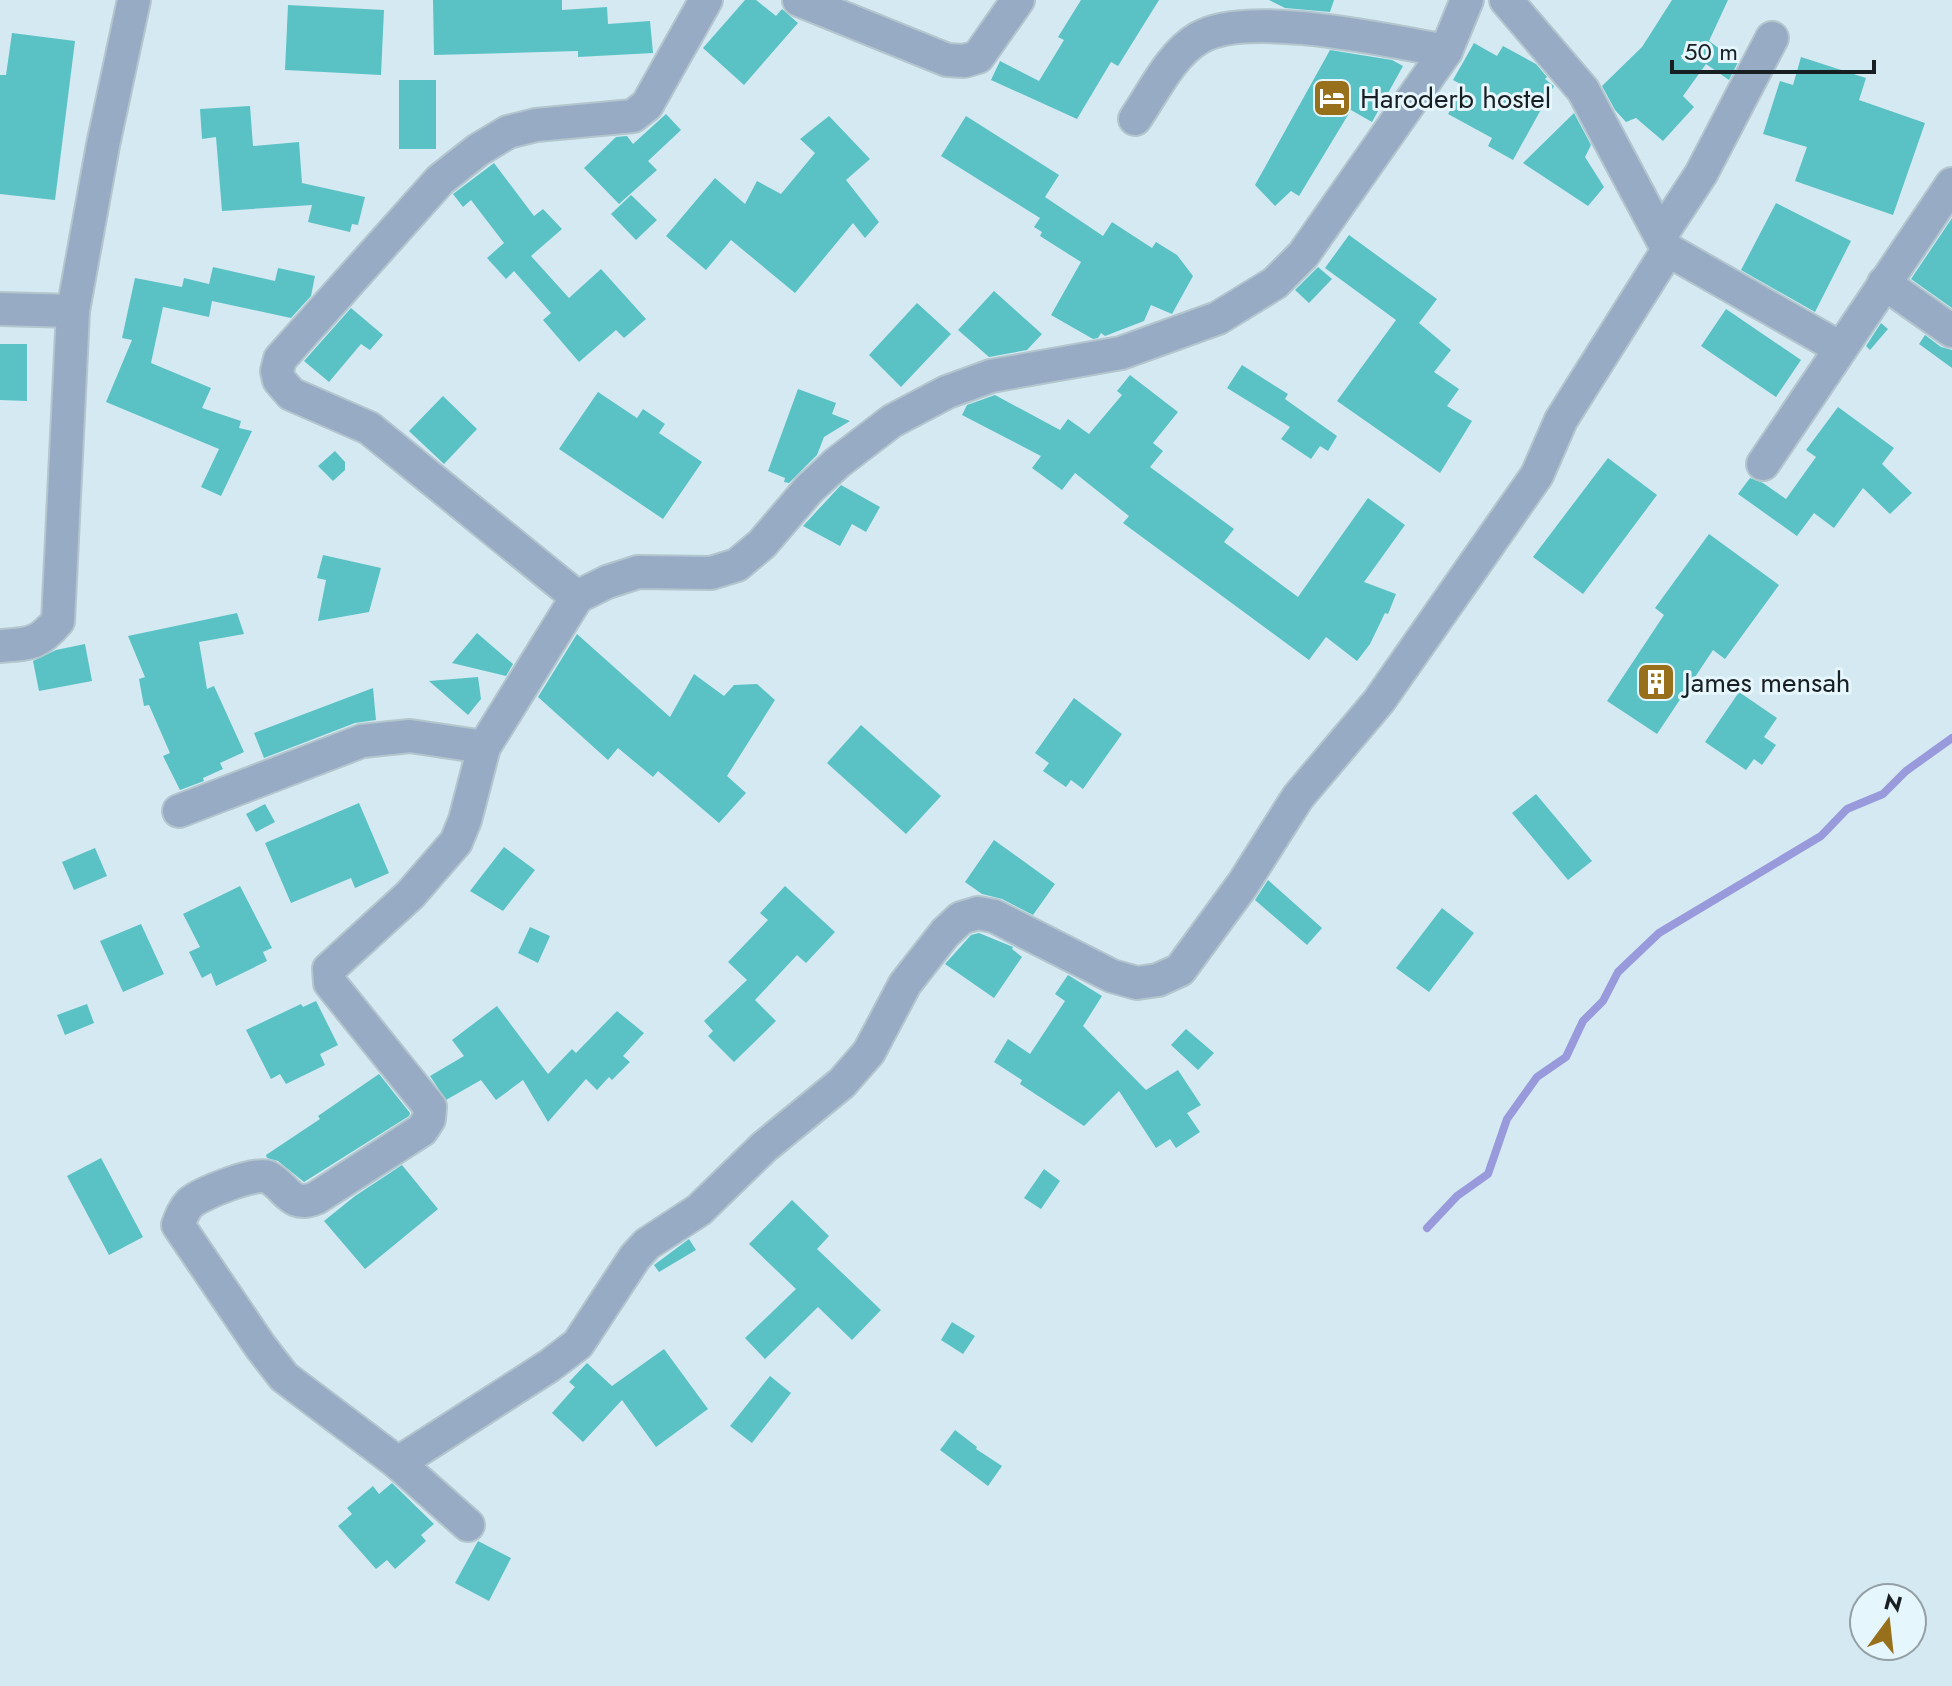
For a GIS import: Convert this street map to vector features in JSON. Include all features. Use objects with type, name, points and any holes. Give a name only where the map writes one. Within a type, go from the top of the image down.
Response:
[{"type":"street","points":[[0,646],[33,644],[58,621],[73,311],[103,145],[134,0]]},
{"type":"street","points":[[577,597],[369,428],[291,394],[279,380],[277,371],[280,359],[440,180],[478,150],[508,132],[536,125],[633,116],[640,112],[647,105],[706,0]]},
{"type":"street","points":[[799,0],[947,60],[964,61],[978,57],[1018,0]]},
{"type":"street","points":[[468,1525],[398,1463],[284,1377],[178,1225],[193,1201],[251,1176],[267,1177],[294,1199],[305,1203],[422,1130],[429,1119],[430,1107],[330,983],[329,969],[410,895],[456,842],[465,820],[484,747],[577,597],[607,582],[638,572],[711,573],[737,565],[762,544],[786,513],[837,463],[892,421],[947,392],[991,376],[1121,353],[1156,342],[1218,318],[1275,283],[1303,255],[1446,51],[1467,0]]},
{"type":"street","points":[[1506,0],[1583,90],[1665,243],[1840,348]]},
{"type":"street","points":[[1135,119],[1179,55],[1199,38],[1226,27],[1281,27],[1381,39],[1446,51]]},
{"type":"street","points":[[398,1463],[578,1344],[635,1257],[647,1244],[699,1210],[764,1147],[842,1083],[869,1052],[905,984],[945,933],[961,918],[978,913],[994,916],[1112,976],[1137,983],[1158,980],[1180,970],[1243,884],[1298,797],[1379,701],[1537,475],[1561,420],[1665,243],[1772,38]]},
{"type":"street","points":[[1763,464],[1952,184]]},
{"type":"street","points":[[1884,283],[1952,331]]},
{"type":"street","points":[[0,309],[73,311]]},
{"type":"street","points":[[179,811],[362,741],[410,736],[484,747]]},
{"type":"building","points":[[433,0],[562,0],[562,10],[607,7],[608,24],[650,21],[653,53],[578,57],[578,51],[434,55]]},
{"type":"building","points":[[745,0],[756,0],[776,16],[782,9],[798,23],[744,85],[703,48]]},
{"type":"building","points":[[1081,0],[1159,0],[1118,66],[1111,62],[1077,119],[991,80],[1000,61],[1039,81],[1064,40],[1058,37]]},
{"type":"building","points":[[1269,0],[1334,0],[1330,12],[1285,8]]},
{"type":"building","points":[[1672,0],[1728,0],[1709,41],[1738,62],[1729,80],[1706,64],[1683,96],[1694,107],[1663,141],[1636,118],[1626,122],[1615,110],[1602,86],[1642,47]]},
{"type":"building","points":[[288,5],[384,10],[381,75],[285,70]]},
{"type":"building","points":[[12,33],[75,41],[55,200],[0,194],[0,75],[6,75]]},
{"type":"building","points":[[1474,43],[1497,56],[1503,46],[1536,64],[1547,77],[1545,79],[1554,86],[1513,160],[1488,146],[1492,138],[1448,114],[1464,86],[1453,80]]},
{"type":"building","points":[[1330,50],[1392,60],[1403,66],[1372,122],[1351,110],[1299,196],[1291,191],[1275,206],[1255,185]]},
{"type":"building","points":[[1801,57],[1866,78],[1859,100],[1925,123],[1893,215],[1795,181],[1807,147],[1763,134],[1780,81],[1793,85]]},
{"type":"building","points":[[399,80],[436,80],[436,149],[399,149]]},
{"type":"building","points":[[250,106],[253,146],[299,142],[302,183],[365,197],[358,225],[352,224],[350,232],[308,222],[312,205],[222,211],[216,137],[202,139],[200,109]]},
{"type":"building","points":[[1574,113],[1591,145],[1585,157],[1604,187],[1588,206],[1523,163]]},
{"type":"building","points":[[666,114],[681,130],[648,161],[657,170],[619,204],[584,168],[616,137],[627,136],[633,144]]},
{"type":"building","points":[[829,116],[870,159],[846,180],[879,222],[865,238],[853,223],[795,293],[731,240],[706,270],[666,236],[715,178],[745,204],[757,181],[781,194],[815,153],[800,139]]},
{"type":"building","points":[[966,116],[1059,175],[1045,197],[1103,236],[1112,222],[1152,248],[1156,242],[1177,255],[1193,276],[1172,314],[1151,305],[1144,321],[1105,336],[1101,333],[1093,339],[1051,315],[1081,262],[1040,236],[1042,232],[1034,227],[1040,218],[941,156]]},
{"type":"building","points":[[494,163],[534,216],[543,209],[562,229],[531,256],[569,298],[601,269],[646,319],[624,338],[616,330],[579,362],[543,320],[551,313],[514,271],[506,279],[487,258],[504,243],[471,200],[463,207],[453,194]]},
{"type":"building","points":[[631,195],[657,220],[636,240],[611,214]]},
{"type":"building","points":[[1776,203],[1851,241],[1815,312],[1741,270]]},
{"type":"building","points":[[1952,218],[1952,308],[1911,279]]},
{"type":"building","points":[[1349,235],[1437,299],[1419,323],[1451,350],[1434,372],[1459,389],[1447,406],[1472,421],[1440,473],[1337,401],[1396,320],[1325,268]]},
{"type":"building","points":[[213,267],[275,281],[278,268],[315,276],[311,296],[291,318],[212,301],[209,317],[163,307],[151,363],[211,388],[202,408],[241,421],[239,428],[252,431],[221,496],[201,487],[219,449],[106,402],[132,340],[122,338],[135,278],[182,287],[184,278],[209,284]]},
{"type":"building","points":[[1318,267],[1332,279],[1309,303],[1295,290]]},
{"type":"building","points":[[994,291],[1042,334],[1027,350],[989,357],[958,330]]},
{"type":"building","points":[[917,303],[951,334],[901,387],[869,355]]},
{"type":"building","points":[[351,308],[383,335],[370,350],[361,344],[329,382],[304,361]]},
{"type":"building","points":[[1726,309],[1801,360],[1776,397],[1701,346]]},
{"type":"building","points":[[1881,323],[1888,329],[1870,350],[1866,346]]},
{"type":"building","points":[[1925,335],[1941,347],[1952,350],[1952,368],[1919,344]]},
{"type":"building","points":[[0,344],[27,344],[27,401],[0,400]]},
{"type":"building","points":[[1242,365],[1288,394],[1285,399],[1337,436],[1328,451],[1320,446],[1311,459],[1281,439],[1290,427],[1227,388]]},
{"type":"building","points":[[1130,375],[1178,412],[1153,443],[1163,451],[1150,467],[1234,529],[1224,542],[1298,597],[1368,498],[1405,525],[1364,582],[1396,594],[1388,614],[1385,613],[1370,644],[1357,661],[1326,637],[1309,660],[1123,523],[1129,516],[1075,473],[1062,490],[1032,468],[1041,456],[962,415],[967,405],[995,395],[1060,430],[1068,419],[1089,434],[1122,395],[1117,391]]},
{"type":"building","points":[[798,389],[836,403],[832,414],[850,421],[824,437],[817,455],[789,483],[768,471]]},
{"type":"building","points":[[598,392],[637,418],[643,409],[665,424],[659,433],[702,462],[663,519],[559,449]]},
{"type":"building","points":[[443,396],[477,429],[444,464],[409,431]]},
{"type":"building","points":[[1838,407],[1894,448],[1882,464],[1912,493],[1890,514],[1863,488],[1834,528],[1814,513],[1797,536],[1738,494],[1750,478],[1786,499],[1816,457],[1806,450]]},
{"type":"building","points":[[335,451],[345,462],[345,470],[333,481],[318,466]]},
{"type":"building","points":[[1608,458],[1657,495],[1583,594],[1533,557]]},
{"type":"building","points":[[841,485],[880,507],[866,532],[852,524],[840,546],[803,526]]},
{"type":"building","points":[[1709,534],[1779,585],[1725,659],[1713,650],[1657,734],[1607,701],[1664,615],[1655,608]]},
{"type":"building","points":[[323,555],[381,568],[369,612],[318,621],[326,580],[317,578]]},
{"type":"building","points":[[237,613],[244,634],[199,642],[207,689],[214,686],[244,752],[220,763],[223,769],[203,778],[204,781],[180,790],[163,756],[170,753],[149,705],[144,706],[139,679],[145,677],[128,636]]},
{"type":"building","points":[[477,633],[513,664],[506,676],[452,663]]},
{"type":"building","points":[[577,634],[670,717],[694,674],[724,696],[734,685],[757,684],[775,700],[727,776],[746,793],[719,823],[658,771],[653,777],[618,748],[608,760],[538,697]]},
{"type":"building","points":[[85,644],[92,681],[39,691],[33,661],[56,650]]},
{"type":"building","points":[[478,677],[481,699],[468,715],[429,681]]},
{"type":"building","points":[[373,688],[376,720],[355,723],[264,758],[254,733]]},
{"type":"building","points":[[1739,692],[1777,718],[1764,737],[1776,745],[1762,765],[1754,759],[1746,770],[1705,742]]},
{"type":"building","points":[[1074,698],[1122,734],[1083,789],[1071,780],[1066,787],[1043,771],[1049,763],[1035,753]]},
{"type":"building","points":[[861,725],[941,796],[906,834],[827,763]]},
{"type":"building","points":[[1536,794],[1592,861],[1568,880],[1512,813]]},
{"type":"building","points":[[359,803],[389,873],[355,888],[351,878],[291,903],[265,843]]},
{"type":"building","points":[[265,804],[275,822],[256,832],[246,814]]},
{"type":"building","points":[[994,840],[1055,884],[1033,915],[1002,899],[982,894],[965,882]]},
{"type":"building","points":[[504,847],[535,870],[503,911],[470,891]]},
{"type":"building","points":[[95,848],[107,876],[74,890],[62,862]]},
{"type":"building","points":[[1268,880],[1322,928],[1307,945],[1255,900]]},
{"type":"building","points":[[240,886],[272,948],[263,952],[267,961],[216,986],[211,973],[202,978],[189,952],[200,947],[183,914]]},
{"type":"building","points":[[785,886],[835,932],[806,963],[797,955],[755,1000],[776,1021],[734,1062],[708,1036],[713,1031],[704,1021],[747,980],[728,962],[768,920],[760,913]]},
{"type":"building","points":[[1442,908],[1474,933],[1429,992],[1396,968]]},
{"type":"building","points":[[141,924],[164,974],[123,992],[100,941]]},
{"type":"building","points":[[530,927],[550,936],[538,963],[518,953]]},
{"type":"building","points":[[979,933],[1013,947],[1022,957],[994,998],[945,964],[971,935]]},
{"type":"building","points":[[1068,975],[1102,996],[1083,1026],[1146,1090],[1178,1070],[1201,1105],[1187,1113],[1200,1132],[1176,1148],[1170,1139],[1156,1148],[1119,1091],[1084,1126],[1020,1084],[1022,1080],[994,1062],[1008,1039],[1030,1054],[1065,1001],[1055,994]]},
{"type":"building","points":[[316,1001],[338,1045],[320,1054],[325,1065],[286,1084],[280,1074],[271,1079],[246,1030],[301,1004],[303,1007]]},
{"type":"building","points":[[87,1004],[94,1023],[65,1035],[57,1015]]},
{"type":"building","points":[[497,1006],[548,1074],[572,1049],[576,1053],[617,1011],[644,1033],[623,1056],[630,1062],[612,1080],[609,1077],[597,1090],[586,1079],[548,1122],[523,1080],[496,1100],[481,1080],[446,1100],[430,1076],[464,1056],[452,1040]]},
{"type":"building","points":[[1186,1029],[1214,1053],[1198,1070],[1171,1045]]},
{"type":"building","points":[[379,1074],[410,1113],[409,1116],[304,1182],[278,1161],[267,1158],[266,1155],[320,1119],[318,1116]]},
{"type":"building","points":[[101,1158],[143,1237],[109,1255],[67,1176]]},
{"type":"building","points":[[402,1165],[438,1209],[365,1269],[324,1221]]},
{"type":"building","points":[[1044,1169],[1060,1181],[1041,1209],[1024,1198]]},
{"type":"building","points":[[792,1200],[829,1236],[817,1249],[881,1310],[852,1340],[818,1307],[765,1359],[745,1338],[796,1289],[749,1244]]},
{"type":"building","points":[[689,1239],[696,1250],[659,1272],[654,1265]]},
{"type":"building","points":[[952,1322],[975,1336],[963,1354],[941,1340]]},
{"type":"building","points":[[664,1349],[708,1409],[656,1447],[622,1400],[583,1442],[552,1413],[575,1387],[569,1382],[587,1363],[612,1386]]},
{"type":"building","points":[[770,1376],[791,1393],[752,1443],[730,1426]]},
{"type":"building","points":[[955,1430],[1002,1466],[988,1486],[940,1450]]},
{"type":"building","points":[[392,1483],[434,1524],[421,1535],[426,1541],[395,1569],[387,1560],[376,1569],[338,1526],[352,1514],[347,1508],[373,1486],[379,1494]]},
{"type":"building","points":[[478,1541],[511,1558],[489,1601],[455,1583]]},
{"type":"waterway","points":[[1427,1228],[1457,1196],[1488,1174],[1507,1119],[1537,1077],[1566,1057],[1583,1021],[1603,1001],[1618,972],[1659,933],[1821,836],[1847,809],[1883,794],[1906,771],[1952,738]]},
{"type":"place","name":"Haroderb hostel","points":[[1332,98]]},
{"type":"place","name":"James mensah","points":[[1656,682]]}]
